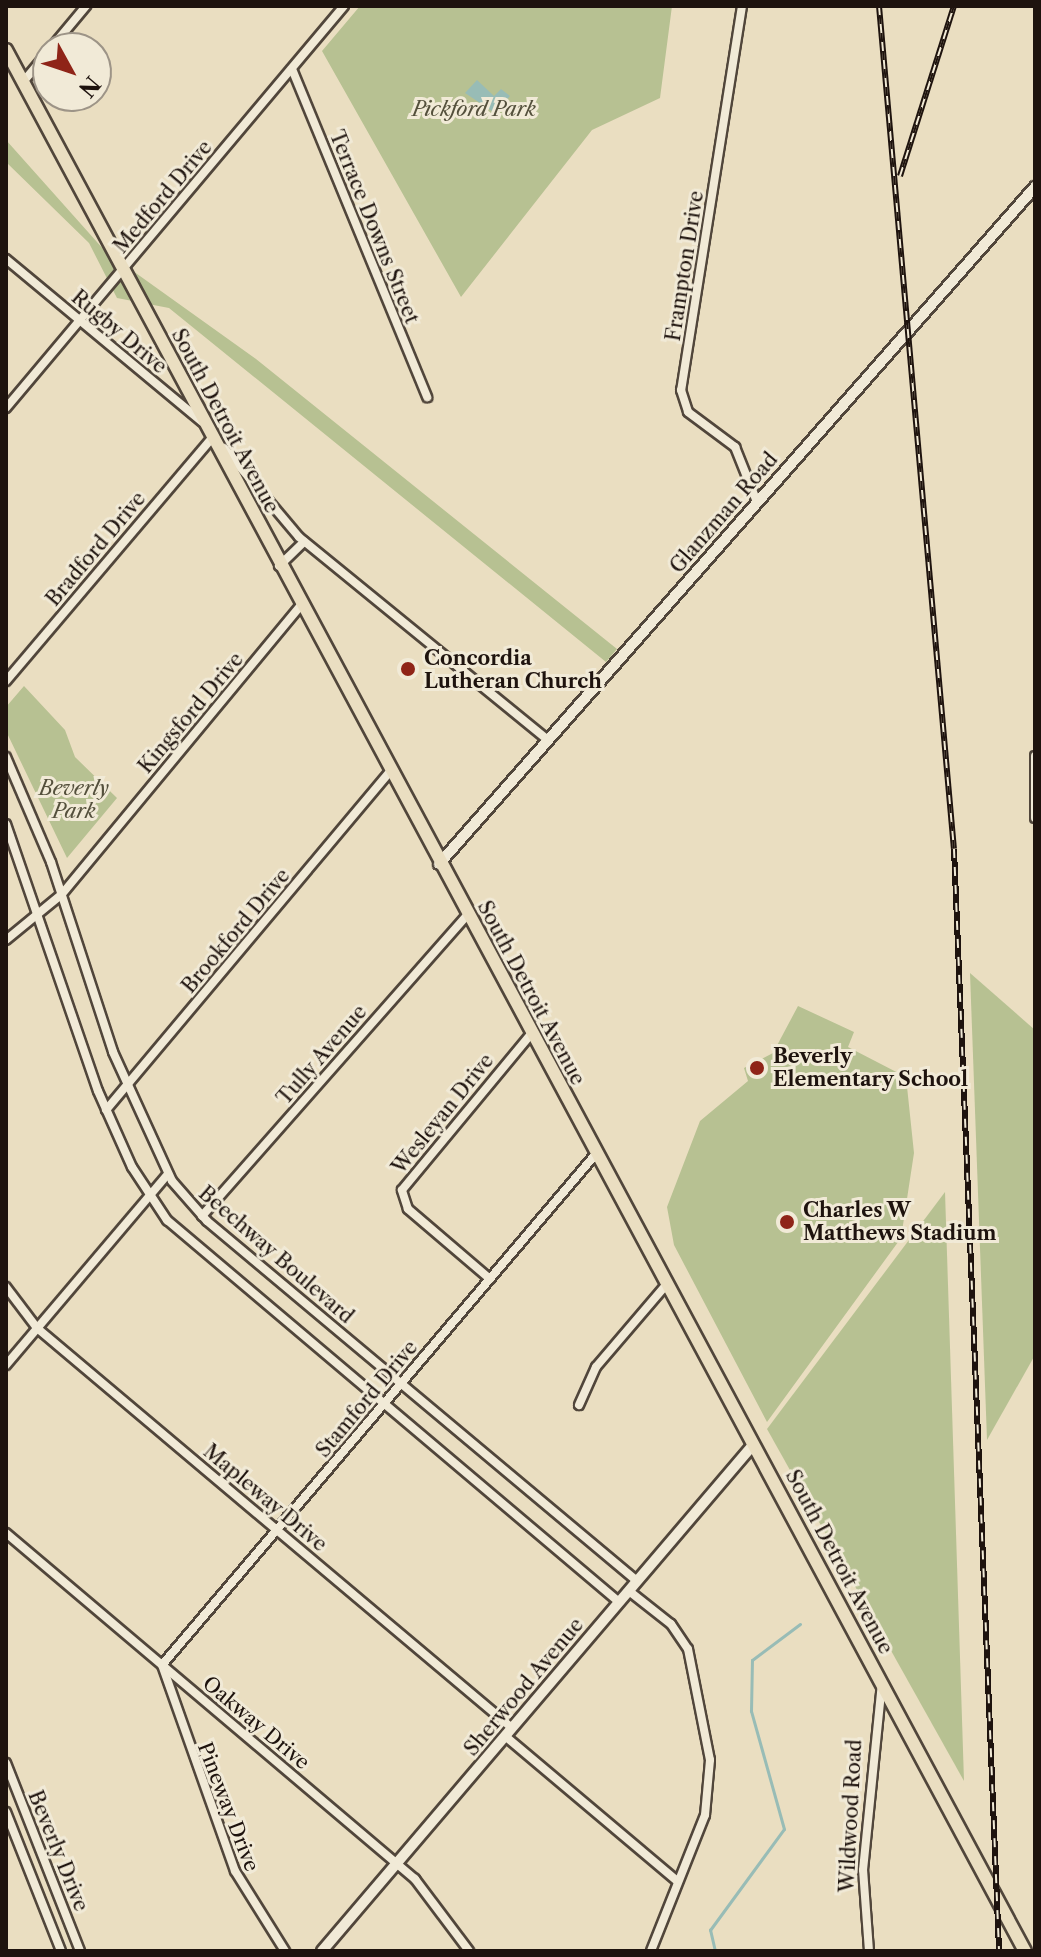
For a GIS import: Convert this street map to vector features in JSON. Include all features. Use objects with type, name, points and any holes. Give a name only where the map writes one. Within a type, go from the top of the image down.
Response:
[{"type":"main road","name":"South Detroit Avenue","points":[[6,50],[300,606],[1025,1951]]},
{"type":"street","points":[[65,32],[86,6]]},
{"type":"street","name":"Medford Drive","points":[[6,408],[344,6]]},
{"type":"street","name":"Frampton Drive","points":[[742,6],[681,390],[688,412],[735,447],[757,502]]},
{"type":"street","name":"Terrace Downs Street","points":[[292,69],[427,397]]},
{"type":"street","points":[[23,82],[32,71]]},
{"type":"street","name":"Glanzman Road","points":[[439,864],[1035,187]]},
{"type":"street","name":"Rugby Drive","points":[[6,259],[203,423],[304,542],[548,740]]},
{"type":"street","name":"Bradford Drive","points":[[6,681],[211,439]]},
{"type":"street","points":[[279,566],[304,542]]},
{"type":"street","name":"Kingsford Drive","points":[[6,940],[40,917],[62,894],[300,606]]},
{"type":"street","points":[[1035,756],[1035,818]]},
{"type":"street","name":"Beechway Boulevard","points":[[6,757],[62,894],[126,1086],[168,1174],[202,1216],[637,1581]]},
{"type":"street","name":"Brookford Drive","points":[[106,1110],[390,772]]},
{"type":"street","points":[[6,824],[106,1110],[149,1197],[188,1242],[619,1602]]},
{"type":"street","name":"Tully Avenue","points":[[202,1216],[467,915]]},
{"type":"street","name":"Wesleyan Drive","points":[[490,1279],[408,1209],[402,1190],[530,1035]]},
{"type":"street","name":"Stamford Drive","points":[[162,1665],[595,1155]]},
{"type":"street","points":[[6,1365],[168,1174]]},
{"type":"street","points":[[579,1405],[596,1367],[666,1285]]},
{"type":"street","name":"Mapleway Drive","points":[[6,1287],[37,1328],[277,1529],[676,1880]]},
{"type":"street","name":"Sherwood Avenue","points":[[322,1951],[753,1445]]},
{"type":"street","name":"Oakway Drive","points":[[6,1533],[397,1863],[446,1912],[469,1951]]},
{"type":"street","points":[[629,1591],[684,1641],[705,1722],[707,1803],[651,1951]]},
{"type":"street","name":"Pineway Drive","points":[[162,1665],[235,1871],[285,1951]]},
{"type":"street","name":"Wildwood Road","points":[[869,1951],[863,1870],[882,1683]]},
{"type":"street","name":"Beverly Drive","points":[[6,1763],[80,1951]]},
{"type":"street","name":"Beverly Drive","points":[[6,1812],[61,1951]]},
{"type":"green space","name":"Pickford Park","points":[[360,6],[672,6],[660,98],[592,130],[461,297],[322,51]]},
{"type":"green space","points":[[6,140],[105,251],[256,359],[617,649],[606,662],[169,308],[117,298],[89,243],[6,162]]},
{"type":"green space","name":"Beverly Park","points":[[24,686],[65,730],[75,757],[117,798],[67,858],[6,731],[6,707]]},
{"type":"green space","points":[[970,973],[1035,1030],[1035,1355],[987,1440]]},
{"type":"green space","name":"Charles W Matthews Stadium","points":[[798,1006],[854,1032],[848,1047],[906,1077],[914,1153],[901,1238],[767,1422],[674,1245],[667,1207],[700,1121],[748,1081],[744,1068],[773,1053]]},
{"type":"green space","points":[[945,1192],[964,1781],[767,1429]]},
{"type":"water","points":[[477,80],[494,96],[501,89],[510,96],[495,113],[465,93]]},
{"type":"waterway","points":[[715,1951],[710,1930],[784,1829],[751,1711],[752,1660],[800,1624]]},
{"type":"railway","points":[[879,6],[954,849],[999,1951]]},
{"type":"railway","points":[[900,176],[954,6]]},
{"type":"place","name":"Concordia Lutheran Church","points":[[408,669]]},
{"type":"place","name":"Beverly Elementary School","points":[[757,1068]]},
{"type":"place","name":"Charles W Matthews Stadium","points":[[787,1222]]}]
